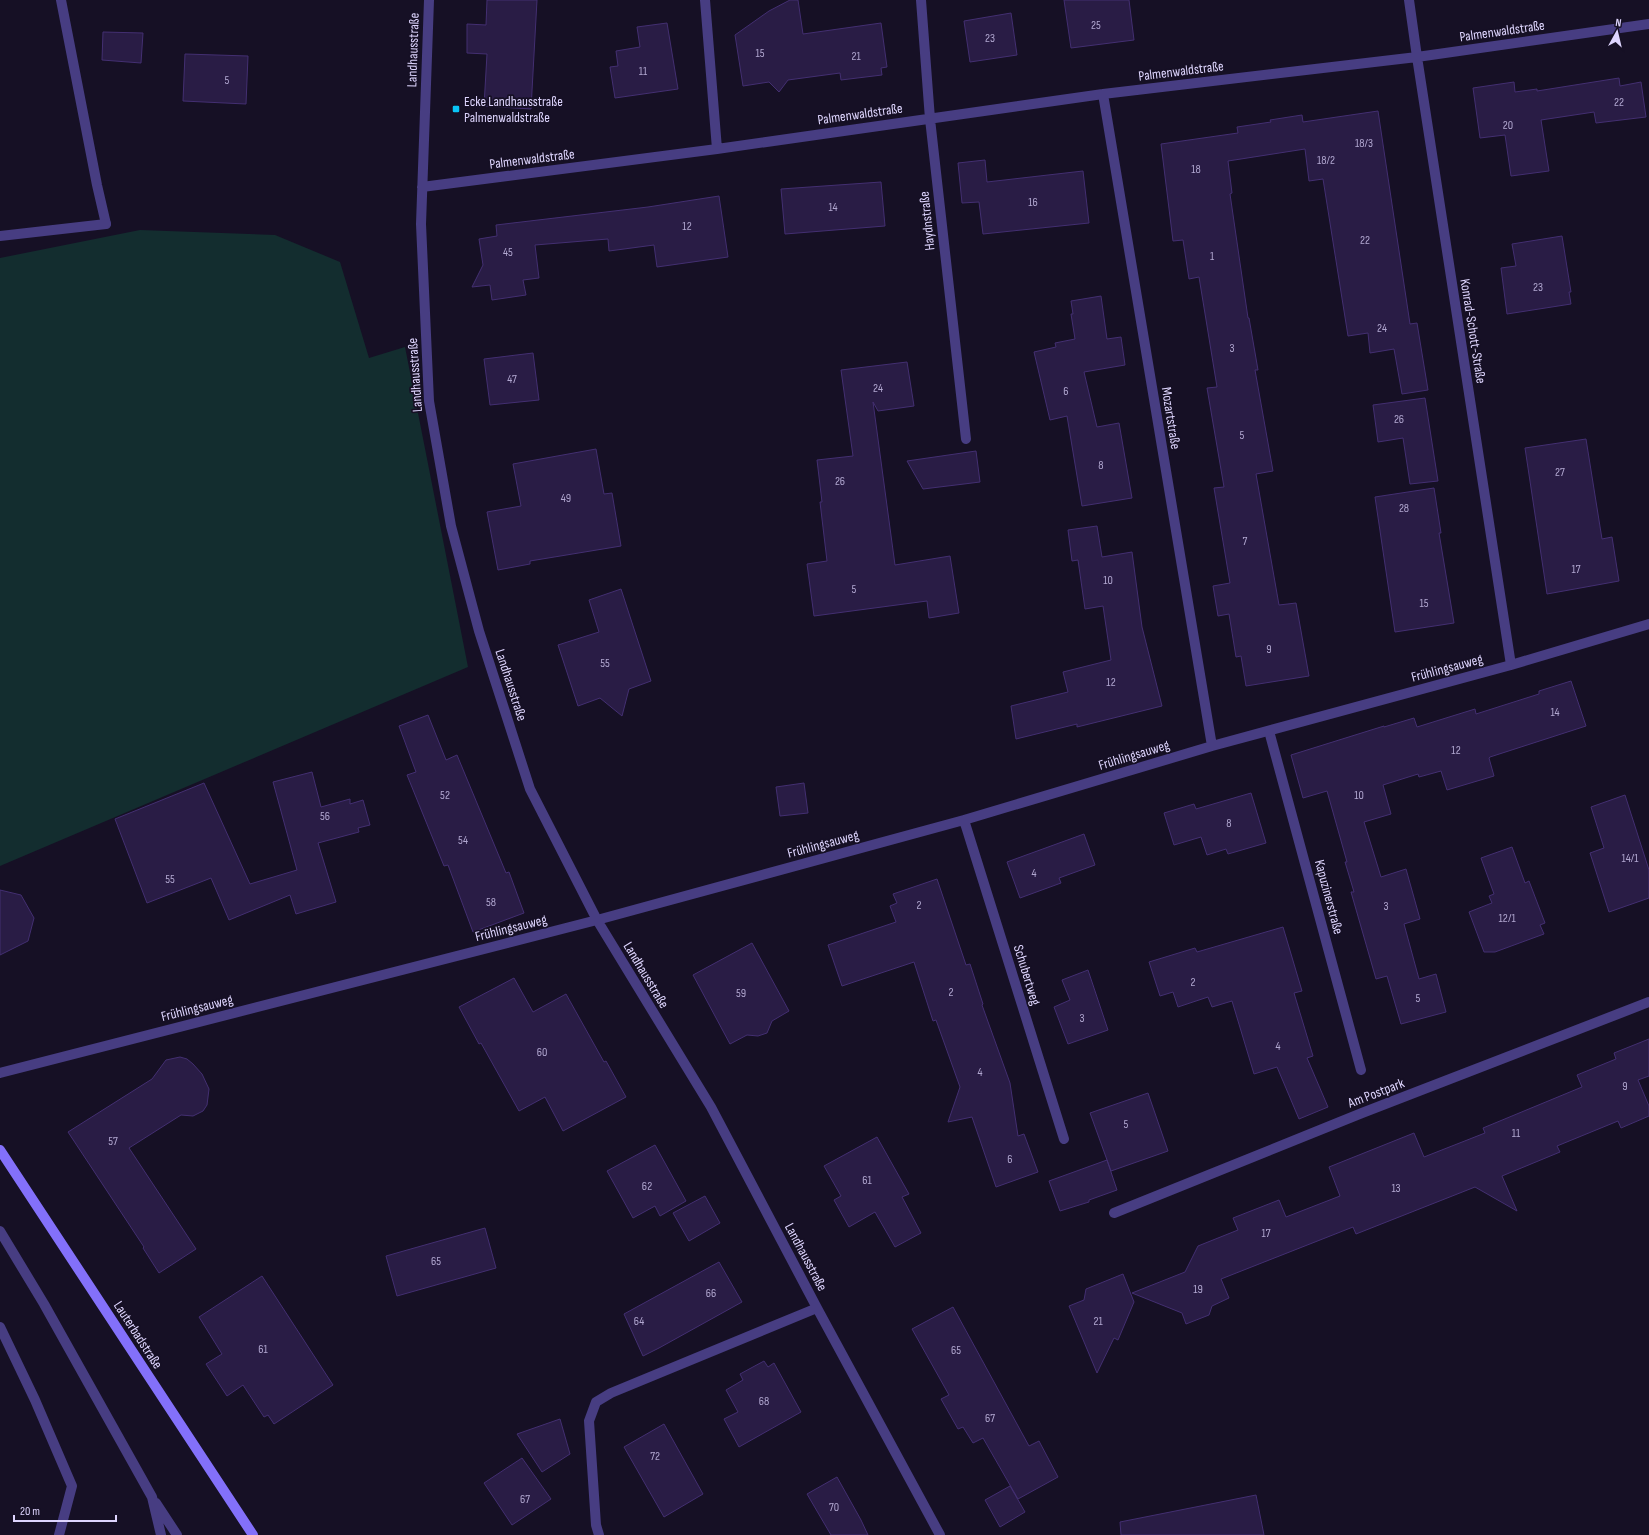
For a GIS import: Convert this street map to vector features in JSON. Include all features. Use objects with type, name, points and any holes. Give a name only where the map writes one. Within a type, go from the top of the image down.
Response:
[{"type":"main road","name":"Lauterbadstraße","points":[[0,1150],[253,1535]]},
{"type":"street","points":[[0,236],[106,224],[60,0]]},
{"type":"street","name":"Landhausstraße","points":[[429,0],[421,224],[429,401],[451,526],[479,631],[530,789],[597,920],[711,1107],[817,1308],[940,1535]]},
{"type":"street","points":[[705,0],[717,149]]},
{"type":"street","name":"Haydnstraße","points":[[920,0],[930,119],[966,439]]},
{"type":"street","name":"Konrad-Schott-Straße","points":[[1409,0],[1511,665]]},
{"type":"street","name":"Palmenwaldstraße","points":[[422,187],[717,149],[1103,94],[1417,57],[1649,24]]},
{"type":"street","name":"Mozartstraße","points":[[1103,94],[1212,746]]},
{"type":"street","name":"Frühlingsauweg","points":[[0,1072],[597,920],[964,820],[1212,746],[1511,665],[1649,624]]},
{"type":"street","name":"Kapuzinerstraße","points":[[1269,731],[1361,1070]]},
{"type":"street","name":"Schubertweg","points":[[964,820],[1064,1139]]},
{"type":"street","name":"Am Postpark","points":[[1114,1213],[1362,1113],[1649,1002]]},
{"type":"street","points":[[0,1230],[44,1304],[152,1497],[177,1535]]},
{"type":"street","name":"Landhausstraße","points":[[599,1535],[596,1525],[589,1420],[596,1402],[611,1393],[817,1308]]},
{"type":"street","points":[[0,1327],[35,1400],[72,1486],[59,1535]]},
{"type":"street","points":[[152,1497],[162,1535]]},
{"type":"green space","points":[[140,230],[275,235],[340,262],[369,358],[405,347],[468,667],[0,866],[0,258]]},
{"type":"building","points":[[487,0],[537,0],[531,109],[484,106],[487,54],[467,53],[467,24],[486,25]]},
{"type":"building","points":[[790,0],[798,0],[803,34],[881,23],[887,67],[881,68],[882,75],[841,80],[840,73],[788,80],[779,92],[769,82],[743,86],[735,35],[769,11]]},
{"type":"building","points":[[1064,0],[1129,0],[1134,40],[1071,48]]},
{"type":"building","points":[[1011,13],[1017,55],[970,62],[964,21]]},
{"type":"building","points":[[667,23],[678,89],[615,98],[610,67],[618,66],[616,51],[640,47],[637,27]]},
{"type":"building","points":[[103,32],[143,33],[141,63],[102,60]]},
{"type":"building","points":[[185,54],[248,56],[246,104],[183,101]]},
{"type":"building","points":[[1619,78],[1620,86],[1641,82],[1646,117],[1596,123],[1594,112],[1541,120],[1549,171],[1511,176],[1505,135],[1480,138],[1473,88],[1514,82],[1515,92],[1537,89],[1537,91]]},
{"type":"building","points":[[1378,111],[1410,324],[1417,323],[1428,390],[1402,394],[1394,349],[1370,353],[1368,333],[1348,336],[1323,179],[1309,181],[1305,149],[1228,161],[1232,193],[1230,194],[1248,318],[1258,370],[1255,370],[1273,471],[1256,474],[1279,605],[1296,603],[1309,676],[1246,686],[1241,656],[1236,657],[1229,614],[1218,616],[1213,586],[1230,583],[1214,488],[1224,487],[1207,388],[1217,387],[1199,277],[1189,279],[1183,240],[1173,241],[1161,144],[1238,133],[1237,127],[1271,122],[1270,120],[1302,115],[1303,122]]},
{"type":"building","points":[[985,160],[987,182],[1083,171],[1089,223],[983,234],[979,202],[962,203],[958,163]]},
{"type":"building","points":[[881,182],[885,226],[785,234],[781,189]]},
{"type":"building","points":[[719,196],[728,257],[657,267],[654,245],[609,251],[608,239],[535,245],[539,278],[523,280],[526,295],[492,300],[490,285],[472,287],[483,265],[479,239],[497,236],[496,225],[648,207]]},
{"type":"building","points":[[1562,236],[1571,292],[1569,292],[1571,304],[1507,314],[1501,268],[1516,266],[1512,244]]},
{"type":"building","points":[[1101,296],[1107,339],[1121,337],[1125,365],[1084,372],[1097,427],[1119,423],[1132,498],[1082,506],[1067,416],[1050,420],[1034,352],[1056,347],[1055,343],[1075,339],[1071,314],[1073,314],[1071,301]]},
{"type":"building","points":[[533,353],[539,400],[490,405],[484,359]]},
{"type":"building","points":[[907,362],[914,406],[878,411],[873,402],[895,565],[950,556],[959,613],[929,618],[927,601],[814,616],[807,564],[827,561],[817,460],[853,456],[841,370]]},
{"type":"building","points":[[1425,398],[1438,481],[1410,484],[1403,438],[1378,442],[1373,405]]},
{"type":"building","points":[[1586,439],[1602,539],[1612,537],[1619,581],[1547,594],[1525,448]]},
{"type":"building","points":[[596,449],[604,494],[612,493],[621,546],[530,561],[530,564],[498,570],[487,512],[521,506],[513,464]]},
{"type":"building","points":[[976,451],[980,482],[923,489],[907,461]]},
{"type":"building","points":[[1434,488],[1441,533],[1439,533],[1454,623],[1395,632],[1375,497]]},
{"type":"building","points":[[1097,526],[1102,557],[1132,552],[1142,627],[1162,706],[1077,727],[1077,724],[1016,739],[1011,706],[1068,692],[1063,672],[1111,660],[1103,606],[1085,609],[1078,560],[1072,561],[1068,530]]},
{"type":"building","points":[[621,589],[651,681],[629,689],[622,716],[600,698],[578,706],[558,645],[599,632],[589,600]]},
{"type":"building","points":[[1571,681],[1586,726],[1490,757],[1494,776],[1447,790],[1441,771],[1419,777],[1418,774],[1383,785],[1391,814],[1364,822],[1381,877],[1406,869],[1420,919],[1404,924],[1419,979],[1436,974],[1446,1012],[1401,1024],[1387,976],[1376,979],[1351,892],[1354,892],[1345,862],[1347,862],[1327,791],[1303,798],[1291,755],[1414,718],[1417,727],[1475,709],[1476,714],[1539,694],[1539,691]]},
{"type":"building","points":[[428,715],[446,760],[457,755],[506,873],[509,872],[524,913],[473,932],[448,865],[444,866],[407,775],[416,772],[399,726]]},
{"type":"building","points":[[312,772],[321,807],[350,799],[350,804],[363,800],[370,825],[358,828],[359,832],[318,843],[336,902],[296,914],[290,895],[229,920],[211,878],[147,903],[115,819],[204,783],[250,884],[297,870],[273,782]]},
{"type":"building","points":[[804,783],[808,813],[780,816],[776,787]]},
{"type":"building","points":[[1251,793],[1266,843],[1228,854],[1226,849],[1207,855],[1201,837],[1174,845],[1164,813],[1194,804],[1196,809]]},
{"type":"building","points":[[1625,795],[1649,870],[1649,898],[1609,912],[1590,853],[1604,848],[1591,807]]},
{"type":"building","points":[[1084,834],[1095,865],[1059,878],[1061,883],[1020,898],[1007,862]]},
{"type":"building","points":[[1512,847],[1525,883],[1529,881],[1545,923],[1540,925],[1544,934],[1495,952],[1484,952],[1469,912],[1492,903],[1489,896],[1494,894],[1481,858]]},
{"type":"building","points":[[937,879],[966,965],[970,964],[983,1004],[982,1005],[1010,1083],[1018,1136],[1024,1134],[1038,1172],[996,1187],[972,1117],[948,1122],[960,1087],[936,1020],[933,1021],[914,962],[842,986],[828,945],[896,922],[890,906],[897,903],[893,894]]},
{"type":"building","points":[[0,890],[21,895],[34,918],[28,941],[0,955]]},
{"type":"building","points":[[1283,927],[1302,991],[1294,993],[1313,1056],[1307,1058],[1328,1107],[1299,1119],[1277,1067],[1254,1074],[1232,1001],[1212,1007],[1208,997],[1178,1007],[1173,992],[1160,996],[1149,962],[1195,948],[1197,952]]},
{"type":"building","points":[[752,943],[789,1011],[772,1021],[767,1033],[758,1036],[747,1035],[730,1044],[693,975]]},
{"type":"building","points":[[1088,970],[1108,1030],[1068,1044],[1054,1007],[1070,1000],[1062,980]]},
{"type":"building","points":[[514,978],[533,1012],[566,994],[604,1062],[606,1061],[626,1097],[563,1131],[545,1097],[519,1111],[459,1007]]},
{"type":"building","points":[[1649,1039],[1649,1076],[1638,1080],[1649,1106],[1649,1116],[1621,1128],[1618,1121],[1557,1146],[1560,1152],[1502,1176],[1517,1211],[1475,1187],[1356,1234],[1353,1227],[1221,1279],[1229,1298],[1212,1306],[1209,1315],[1186,1324],[1182,1313],[1132,1293],[1185,1272],[1198,1246],[1238,1230],[1233,1218],[1279,1200],[1286,1217],[1340,1196],[1329,1167],[1414,1133],[1424,1157],[1485,1133],[1483,1128],[1582,1087],[1577,1075],[1616,1059],[1614,1053]]},
{"type":"building","points":[[180,1057],[187,1059],[202,1074],[209,1089],[207,1105],[203,1111],[193,1116],[181,1115],[129,1148],[196,1249],[159,1273],[143,1248],[144,1247],[68,1132],[152,1079],[166,1060]]},
{"type":"building","points":[[1148,1093],[1168,1151],[1111,1171],[1090,1113]]},
{"type":"building","points":[[877,1137],[909,1194],[902,1197],[921,1233],[895,1247],[875,1212],[849,1227],[834,1200],[841,1196],[824,1166]]},
{"type":"building","points":[[655,1145],[686,1201],[660,1216],[655,1206],[633,1218],[607,1171]]},
{"type":"building","points":[[1107,1160],[1117,1190],[1089,1200],[1089,1202],[1060,1211],[1049,1181]]},
{"type":"building","points":[[705,1196],[720,1223],[689,1241],[673,1213]]},
{"type":"building","points":[[485,1228],[496,1268],[397,1296],[386,1256]]},
{"type":"building","points":[[719,1262],[742,1302],[643,1356],[624,1314]]},
{"type":"building","points":[[1123,1274],[1134,1302],[1118,1340],[1114,1338],[1097,1373],[1069,1306],[1084,1300],[1086,1289]]},
{"type":"building","points":[[262,1276],[333,1385],[274,1424],[268,1415],[264,1417],[243,1385],[227,1396],[206,1364],[222,1354],[199,1317]]},
{"type":"building","points":[[953,1307],[1029,1446],[1039,1441],[1058,1477],[1018,1499],[983,1438],[973,1443],[963,1427],[958,1429],[941,1399],[949,1395],[912,1329]]},
{"type":"building","points":[[764,1361],[768,1367],[774,1363],[801,1412],[739,1447],[724,1419],[738,1412],[726,1390],[743,1380],[740,1374]]},
{"type":"building","points":[[560,1419],[570,1454],[542,1472],[517,1434]]},
{"type":"building","points":[[664,1424],[703,1494],[664,1517],[624,1447]]},
{"type":"building","points":[[522,1458],[551,1499],[512,1525],[484,1483]]},
{"type":"building","points":[[837,1477],[868,1535],[831,1535],[807,1494]]},
{"type":"building","points":[[1010,1486],[1025,1512],[1000,1527],[985,1500]]},
{"type":"building","points":[[1256,1495],[1264,1535],[1121,1535],[1120,1522]]},
{"type":"place","name":"Ecke Landhausstraße Palmenwaldstraße","points":[[456,109]]}]
